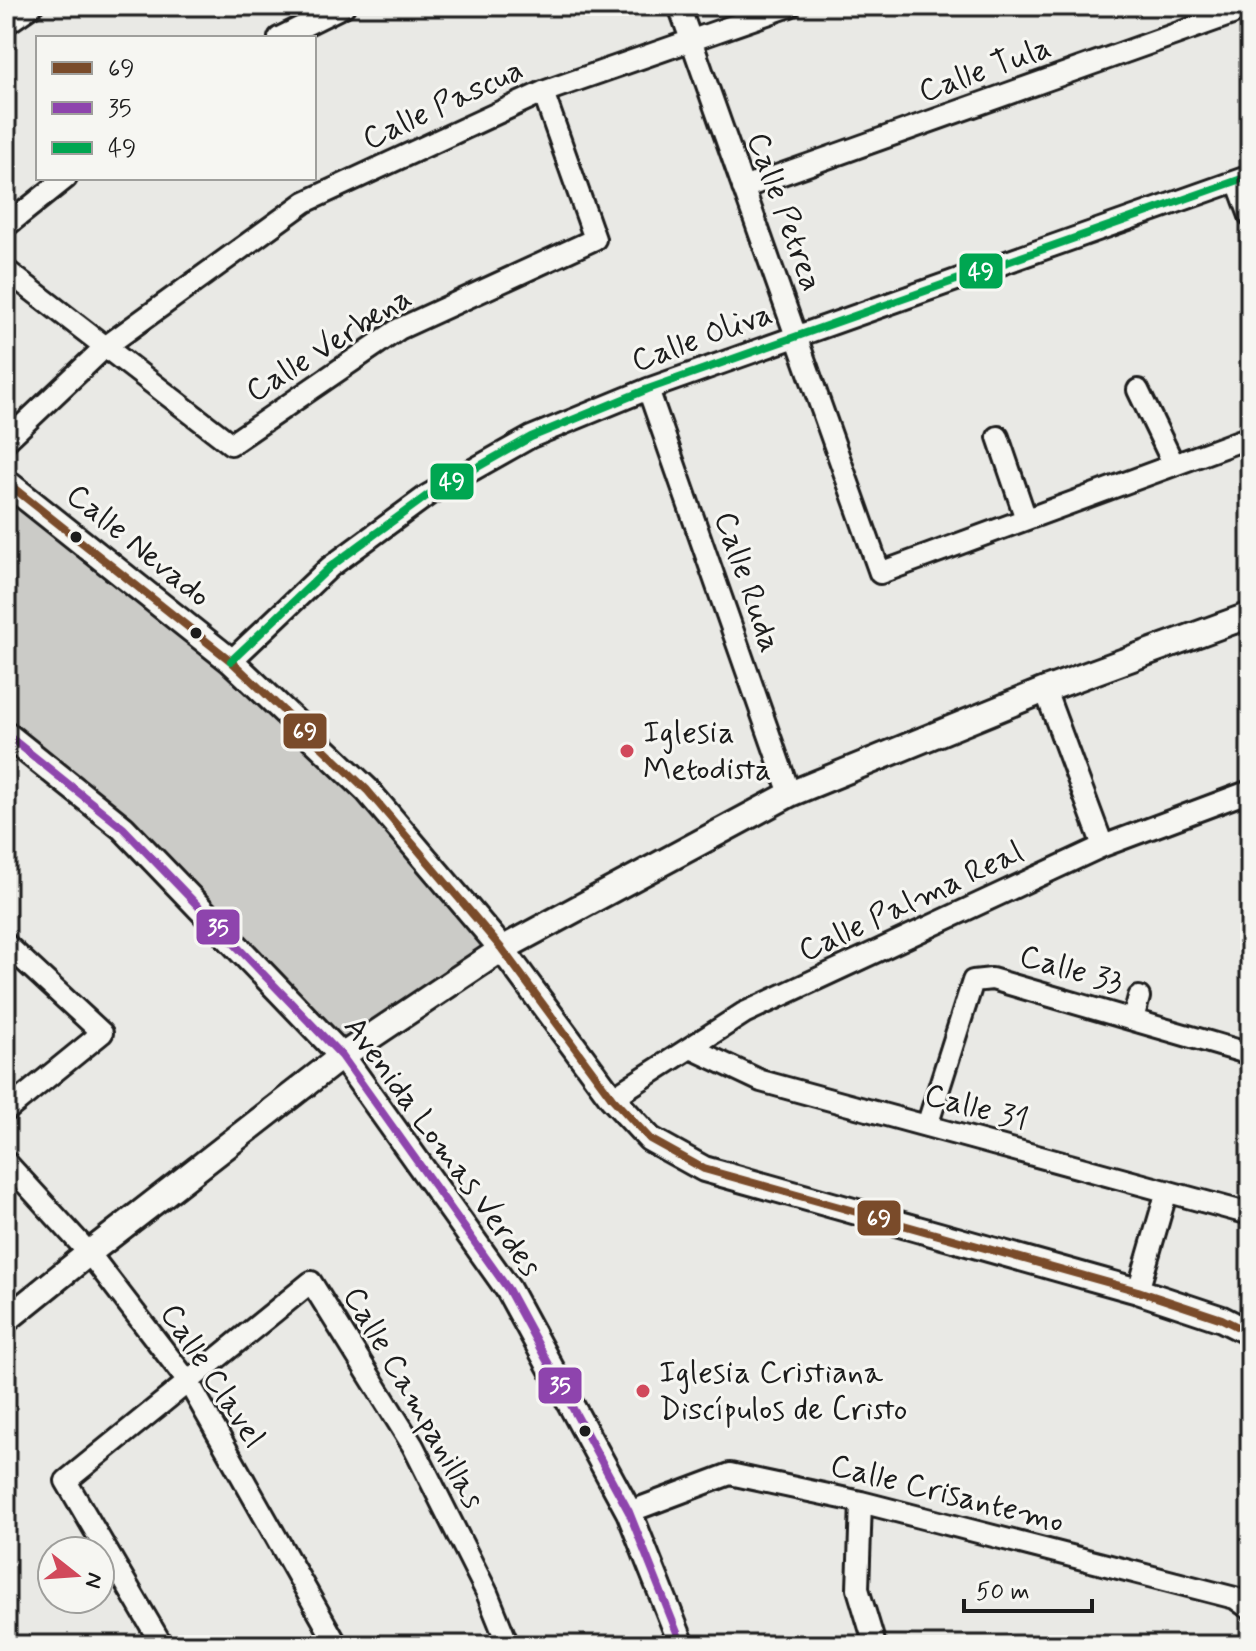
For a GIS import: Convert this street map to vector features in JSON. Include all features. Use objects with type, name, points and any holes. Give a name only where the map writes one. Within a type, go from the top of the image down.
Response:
[{"type":"street","points":[[7,20],[32,6]]},
{"type":"street","points":[[283,36],[344,6]]},
{"type":"street","name":"Calle Petrea","points":[[679,6],[880,573],[1026,519]]},
{"type":"street","name":"Calle Pascua","points":[[6,441],[105,347],[305,202],[543,92],[790,6]]},
{"type":"street","name":"Calle Tula","points":[[743,188],[1232,14],[1246,6]]},
{"type":"street","name":"Calle Verbena","points":[[105,347],[231,444],[399,329],[595,239],[543,92]]},
{"type":"street","points":[[1243,178],[1250,216]]},
{"type":"street","name":"Calle Oliva","points":[[231,661],[330,567],[428,495],[531,437],[648,389],[1243,178]]},
{"type":"street","points":[[6,226],[64,180]]},
{"type":"street","points":[[6,270],[105,347]]},
{"type":"street","name":"Calle Ruda","points":[[648,389],[790,794]]},
{"type":"street","points":[[1138,390],[1174,465]]},
{"type":"street","points":[[998,437],[1026,519],[1250,437]]},
{"type":"street","name":"Calle Nevado","points":[[6,482],[231,661],[367,790],[502,949],[612,1098],[650,1139],[704,1169],[1138,1291],[1222,1319],[1250,1333]]},
{"type":"street","points":[[6,1320],[342,1056],[502,949],[790,794],[1045,690],[1250,615]]},
{"type":"street","points":[[1045,690],[1103,846]]},
{"type":"street","name":"Avenida Lomas Verdes","points":[[6,734],[123,828],[342,1056],[508,1289],[629,1512],[682,1645]]},
{"type":"street","name":"Calle Palma Real","points":[[612,1098],[744,1013],[1103,846],[1250,791]]},
{"type":"street","points":[[6,944],[102,1033],[6,1111]]},
{"type":"street","name":"Calle 33","points":[[927,1126],[973,981],[992,979],[1250,1054]]},
{"type":"street","points":[[1133,1019],[1139,997]]},
{"type":"street","name":"Calle 31","points":[[691,1048],[761,1081],[1250,1214]]},
{"type":"street","name":"Calle Clavel","points":[[6,1162],[89,1253],[189,1383],[337,1645]]},
{"type":"street","points":[[1138,1291],[1167,1191]]},
{"type":"street","name":"Calle Campanillas","points":[[189,1383],[311,1282],[413,1446],[487,1593],[508,1645]]},
{"type":"street","points":[[162,1645],[66,1481],[189,1383]]},
{"type":"street","name":"Calle Crisantemo","points":[[629,1512],[730,1474],[861,1502],[1235,1598],[1250,1609]]},
{"type":"street","points":[[861,1502],[858,1589],[875,1645]]},
{"type":"shaded area","points":[[6,482],[231,661],[502,949],[342,1056],[123,828],[6,734]]},
{"type":"transit line","name":"49","points":[[231,661],[330,567],[428,495],[531,437],[648,389],[1250,176]]},
{"type":"transit line","name":"69","points":[[6,482],[231,661],[367,790],[502,949],[612,1098],[650,1139],[704,1169],[1138,1291],[1222,1319],[1250,1333]]},
{"type":"transit line","name":"35","points":[[6,734],[123,828],[342,1056],[508,1289],[629,1512],[682,1645]]},
{"type":"place","name":"Iglesia Metodista","points":[[627,751]]},
{"type":"place","name":"Iglesia Cristiana Discípulos de Cristo","points":[[643,1391]]}]
